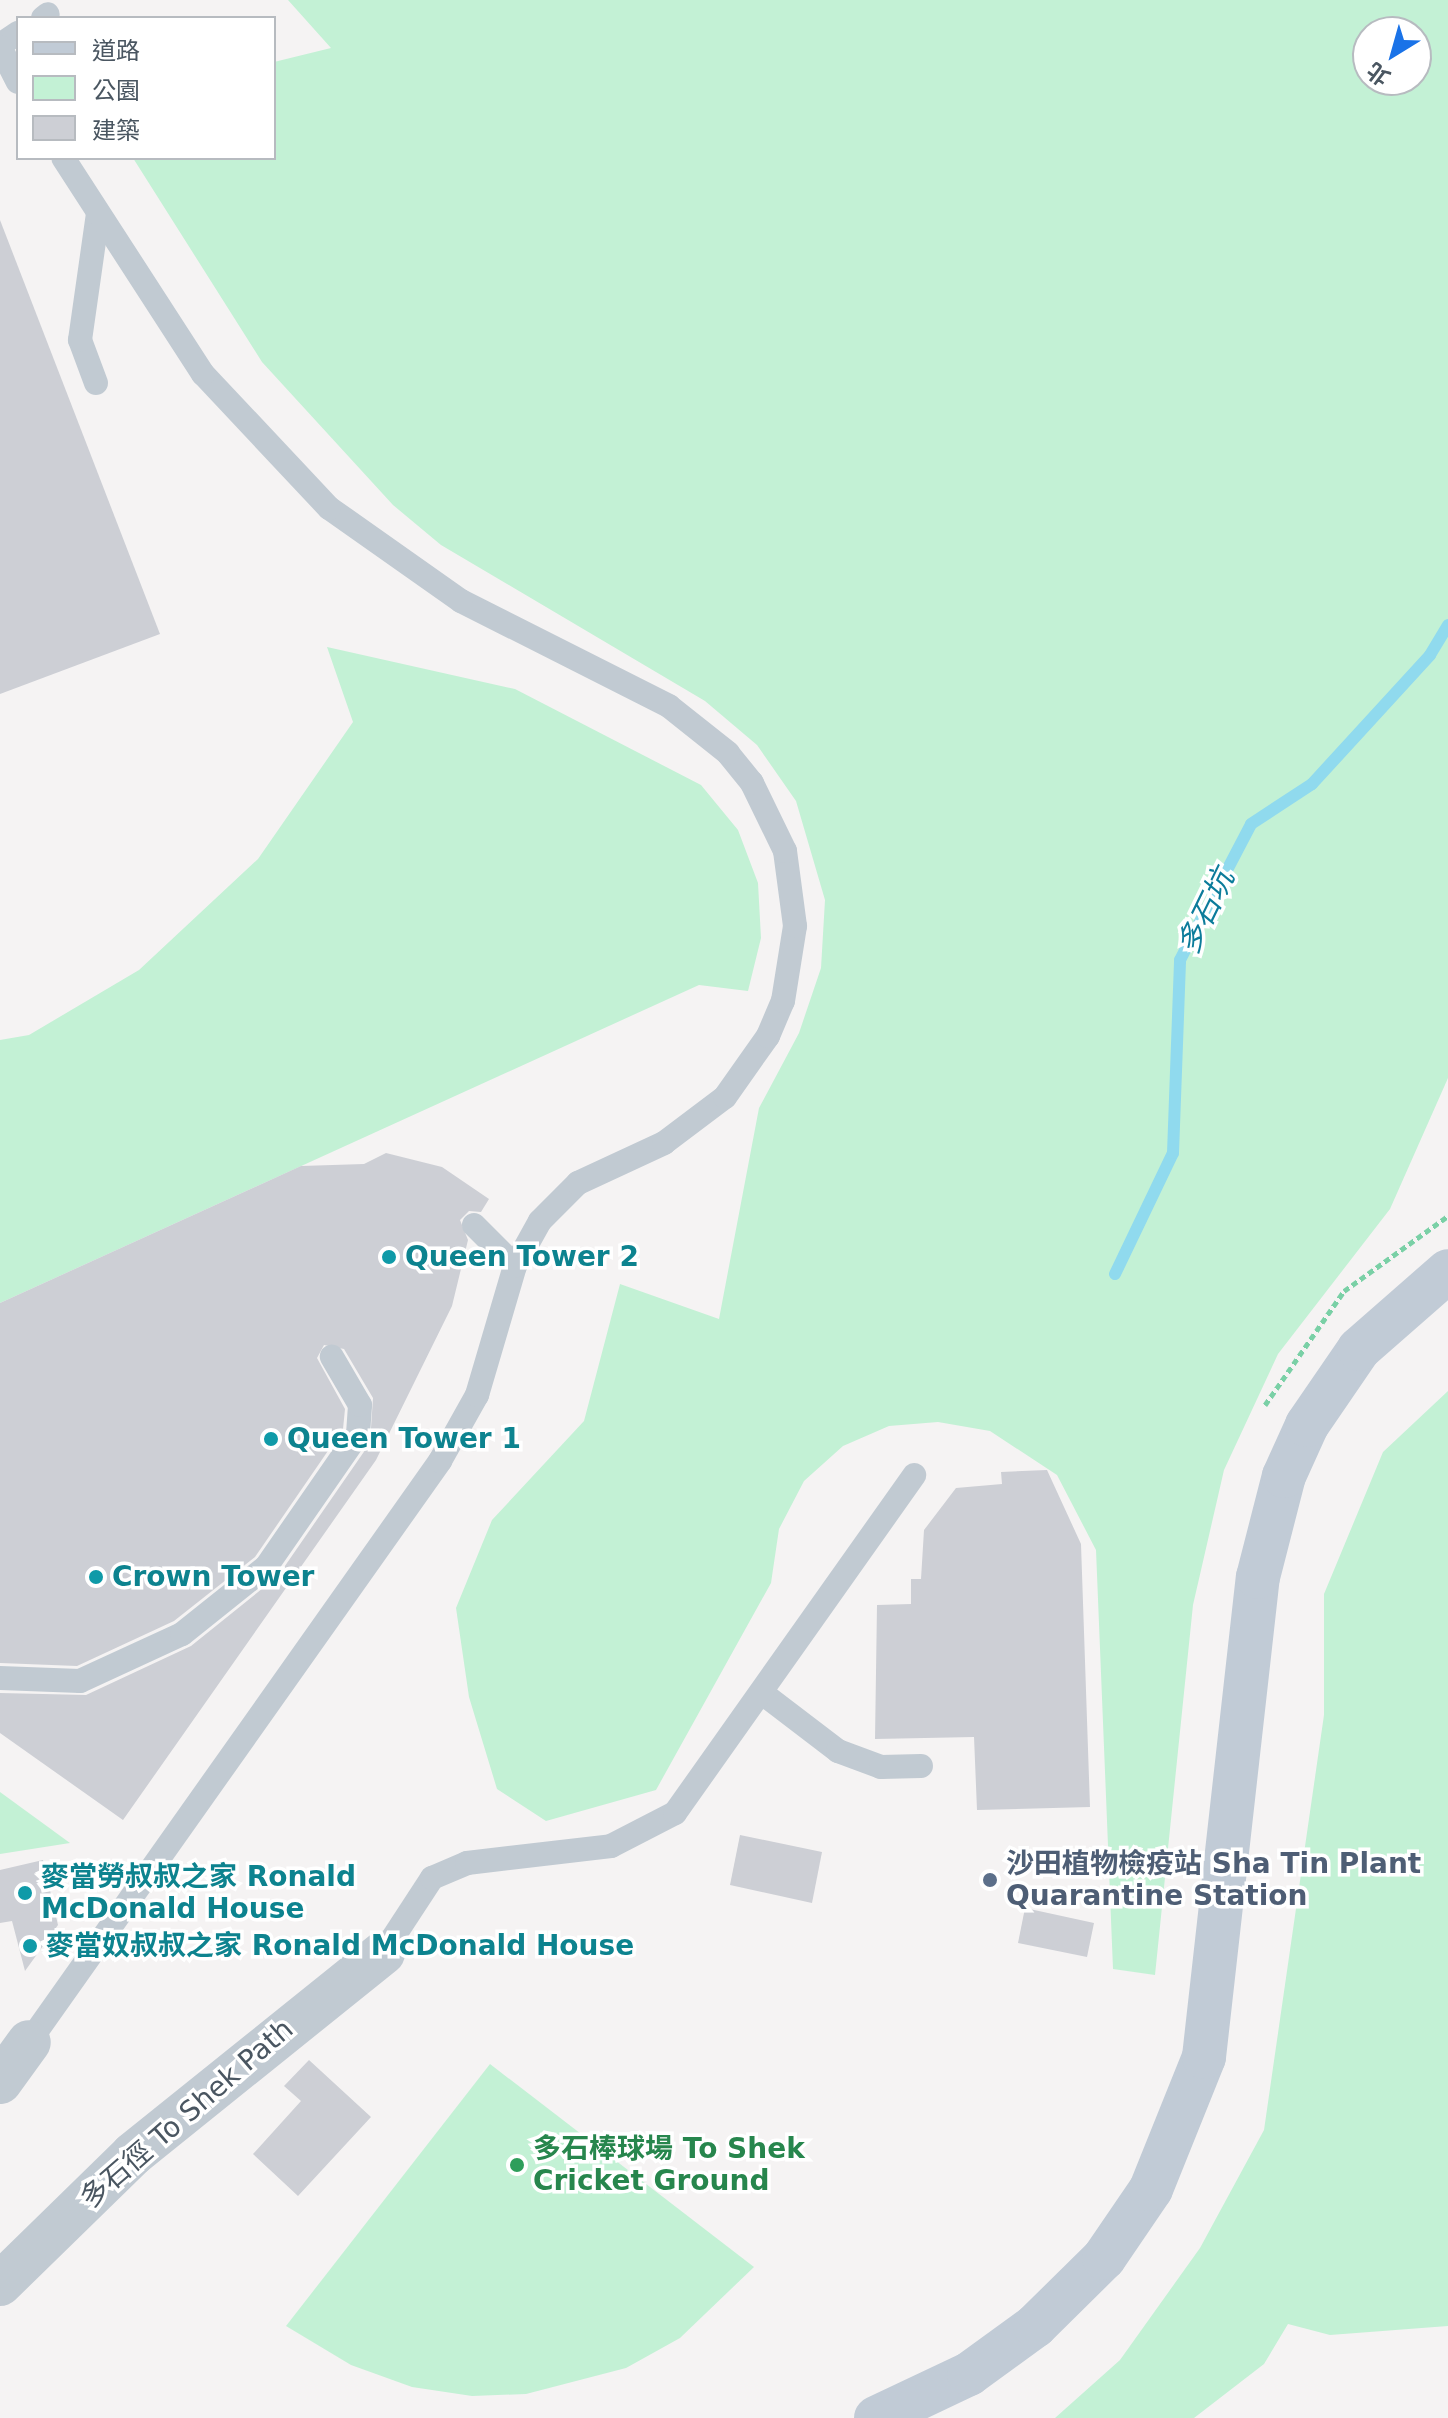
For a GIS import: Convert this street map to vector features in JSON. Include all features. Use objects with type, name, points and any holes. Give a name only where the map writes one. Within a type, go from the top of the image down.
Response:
[{"type":"street","points":[[876,2418],[969,2374],[1056,2307],[1129,2223],[1172,2146],[1214,2006],[1258,1577],[1284,1476],[1307,1425],[1359,1349],[1448,1271]]},
{"type":"street","name":"多石徑 To Shek Path","points":[[0,2284],[133,2154],[383,1953]]},
{"type":"street","points":[[0,2082],[29,2042]]},
{"type":"lane","points":[[0,46],[16,78]]},
{"type":"lane","points":[[29,2042],[440,1461],[482,1383],[515,1266],[556,1202],[696,1122],[755,1058],[792,964],[793,889],[780,840],[752,783],[701,728],[461,601],[329,508],[203,374],[64,160]]},
{"type":"lane","points":[[96,383],[80,340],[98,213]]},
{"type":"lane","points":[[474,1225],[515,1266]]},
{"type":"lane","points":[[0,1678],[80,1681],[182,1634],[258,1575],[290,1540],[358,1434],[360,1405],[332,1357]]},
{"type":"lane","points":[[383,1953],[432,1878],[467,1863],[611,1846],[656,1829],[691,1794],[914,1475]]},
{"type":"lane","points":[[762,1693],[838,1751],[881,1767],[921,1766]]},
{"type":"green space","points":[[288,0],[1448,0],[1448,1078],[1390,1209],[1278,1354],[1224,1470],[1193,1605],[1155,1975],[1113,1969],[1096,1550],[1057,1475],[990,1431],[938,1422],[889,1426],[843,1446],[804,1481],[779,1529],[771,1583],[656,1790],[546,1821],[497,1789],[469,1697],[456,1608],[492,1520],[584,1421],[620,1284],[719,1319],[759,1108],[799,1033],[821,968],[825,900],[796,801],[757,745],[705,701],[441,545],[393,505],[262,362],[134,160],[276,160],[276,62],[331,48]]},
{"type":"green space","points":[[327,647],[515,689],[701,785],[738,830],[758,883],[761,938],[748,991],[699,985],[0,1303],[0,1040],[29,1035],[139,970],[258,859],[353,722]]},
{"type":"green space","points":[[1448,1391],[1448,2326],[1330,2335],[1288,2324],[1264,2364],[1194,2418],[1055,2418],[1120,2360],[1200,2248],[1264,2130],[1324,1715],[1324,1594],[1383,1452]]},
{"type":"green space","points":[[0,1792],[70,1843],[0,1854]]},
{"type":"green space","name":"多石棒球場 To Shek Cricket Ground","points":[[490,2064],[754,2267],[680,2338],[626,2368],[526,2394],[472,2396],[412,2387],[351,2365],[286,2326]]},
{"type":"building","points":[[0,220],[160,634],[0,694]]},
{"type":"building","points":[[386,1153],[442,1167],[489,1199],[481,1212],[469,1211],[460,1220],[468,1240],[452,1306],[376,1460],[123,1820],[0,1733],[0,1693],[86,1695],[191,1646],[278,1576],[370,1443],[373,1398],[344,1349],[324,1345],[317,1358],[345,1409],[343,1429],[255,1557],[174,1621],[77,1666],[0,1663],[0,1303],[301,1166],[364,1164]]},
{"type":"building","points":[[1047,1470],[1081,1544],[1090,1807],[977,1810],[974,1737],[875,1739],[877,1605],[911,1604],[911,1579],[921,1579],[924,1530],[956,1488],[1002,1484],[1001,1472]]},
{"type":"building","points":[[740,1835],[822,1852],[812,1903],[730,1885]]},
{"type":"building","name":"麥當勞叔叔之家 Ronald McDonald House","points":[[43,1860],[58,1925],[25,1971],[12,1921],[0,1923],[0,1870]]},
{"type":"building","points":[[1025,1908],[1094,1923],[1087,1957],[1018,1943]]},
{"type":"building","points":[[309,2060],[371,2117],[298,2196],[253,2154],[301,2101],[284,2086]]},
{"type":"waterway","name":"多石坑","points":[[1115,1274],[1173,1153],[1180,960],[1251,824],[1312,784],[1430,655],[1448,625]]},
{"type":"place","name":"Queen Tower 2","points":[[389,1257]]},
{"type":"place","name":"Queen Tower 1","points":[[271,1439]]},
{"type":"place","name":"Crown Tower","points":[[96,1577]]},
{"type":"place","name":"沙田植物檢疫站 Sha Tin Plant Quarantine Station","points":[[990,1880]]},
{"type":"place","name":"麥當勞叔叔之家 Ronald McDonald House","points":[[25,1893]]},
{"type":"place","name":"麥當奴叔叔之家 Ronald McDonald House","points":[[30,1946]]},
{"type":"place","name":"多石棒球場 To Shek Cricket Ground","points":[[517,2165]]}]
